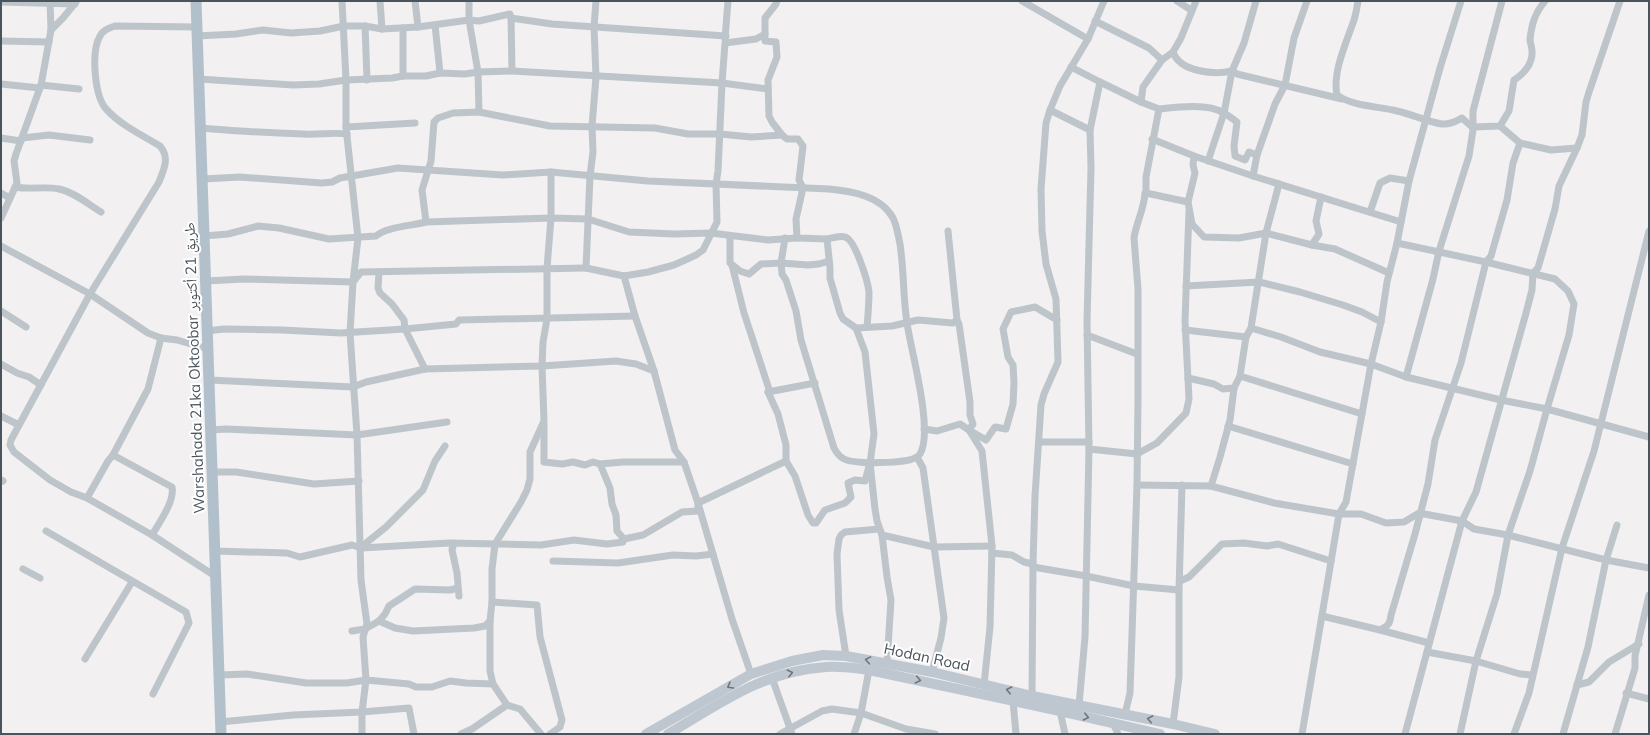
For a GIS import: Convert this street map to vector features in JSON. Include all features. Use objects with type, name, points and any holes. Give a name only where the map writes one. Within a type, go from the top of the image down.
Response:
[{"type":"main road","name":"Warshahada 21ka Oktoobar طريق 21 أكتوبر","points":[[196,1],[221,734]]},
{"type":"main road","name":"Hodan Road","points":[[646,734],[751,674],[792,661],[824,655],[846,656],[932,672],[1032,696],[1125,714],[1215,734]]},
{"type":"main road","name":"Hodan Road","points":[[668,734],[754,684],[801,670],[826,667],[844,667],[869,670],[1160,734]]},
{"type":"street","points":[[342,1],[347,131],[358,238],[353,282],[350,333],[357,435],[361,580],[367,624],[363,637],[366,680],[362,712],[362,734]]},
{"type":"street","points":[[380,1],[382,29]]},
{"type":"street","points":[[415,1],[418,27]]},
{"type":"street","points":[[469,1],[469,20],[478,72],[479,112]]},
{"type":"street","points":[[586,268],[590,176],[593,152],[592,126],[596,76],[594,27],[596,1]]},
{"type":"street","points":[[353,282],[361,272],[586,268],[624,276],[674,265],[696,255],[702,250],[717,222],[716,184],[728,1]]},
{"type":"street","points":[[777,1],[765,18],[766,41],[776,42],[777,57],[768,80],[770,116],[772,122],[782,135],[787,139],[798,139],[803,146],[799,180],[803,188],[796,220],[797,238]]},
{"type":"street","points":[[1022,1],[1088,39]]},
{"type":"street","points":[[1032,696],[1033,565],[1041,405],[1044,394],[1058,362],[1056,299],[1046,264],[1042,231],[1041,189],[1044,141],[1050,110],[1060,86],[1088,39],[1104,1]]},
{"type":"street","points":[[1177,1],[1191,10]]},
{"type":"street","points":[[1141,102],[1143,87],[1162,60],[1173,52],[1184,32],[1191,10],[1196,1]]},
{"type":"street","points":[[1208,161],[1224,113],[1232,71],[1244,43],[1256,1]]},
{"type":"street","points":[[1253,176],[1257,155],[1275,104],[1285,85],[1294,38],[1307,1]]},
{"type":"street","points":[[1344,100],[1337,95],[1336,88],[1343,48],[1354,19],[1358,1]]},
{"type":"street","points":[[1302,734],[1339,514],[1346,502],[1371,364],[1381,322],[1409,181],[1461,1]]},
{"type":"street","points":[[1406,377],[1434,279],[1439,252],[1469,156],[1473,111],[1502,1]]},
{"type":"street","points":[[1500,126],[1509,111],[1514,80],[1521,76],[1532,58],[1530,41],[1536,12],[1545,1]]},
{"type":"street","points":[[1405,734],[1462,521],[1476,492],[1532,290],[1533,273],[1538,268],[1555,209],[1559,186],[1582,135],[1586,102],[1620,1]]},
{"type":"street","points":[[1,2],[76,3]]},
{"type":"street","points":[[1,218],[15,187],[17,178],[14,161],[41,86],[51,30],[50,3]]},
{"type":"street","points":[[51,30],[76,3]]},
{"type":"street","points":[[215,576],[152,535],[87,498],[71,492],[50,480],[14,452],[10,444],[90,294],[159,182],[166,164],[164,150],[160,146],[122,124],[105,109],[96,83],[95,55],[97,41],[104,30],[114,26],[236,34],[263,30],[291,33],[320,31],[344,26],[365,26],[382,29],[418,27],[469,20],[479,21],[510,14],[512,72]]},
{"type":"street","points":[[511,18],[552,24],[725,40],[756,39],[765,34]]},
{"type":"street","points":[[1095,21],[1149,48],[1162,60]]},
{"type":"street","points":[[435,25],[440,73]]},
{"type":"street","points":[[365,26],[367,80]]},
{"type":"street","points":[[403,28],[403,76]]},
{"type":"street","points":[[1,41],[49,42]]},
{"type":"street","points":[[1173,52],[1175,58],[1180,62],[1205,72],[1224,73],[1232,71],[1237,74],[1344,100],[1397,111],[1443,124],[1453,123],[1462,118],[1472,127],[1500,126],[1520,143],[1551,150],[1577,148]]},
{"type":"street","points":[[1071,67],[1141,102],[1159,109],[1178,106],[1202,107],[1224,113],[1237,122],[1234,146],[1235,156],[1245,160],[1249,152],[1257,155]]},
{"type":"street","points":[[199,80],[293,85],[403,76],[426,76],[440,73],[465,74],[478,72],[512,72],[722,82],[768,89]]},
{"type":"street","points":[[1079,705],[1085,637],[1089,445],[1087,335],[1091,168],[1090,130],[1100,82]]},
{"type":"street","points":[[1,84],[79,89]]},
{"type":"street","points":[[1125,714],[1130,693],[1137,485],[1138,288],[1134,232],[1144,206],[1146,176],[1152,138],[1157,124],[1159,109]]},
{"type":"street","points":[[1050,110],[1090,130]]},
{"type":"street","points":[[426,222],[422,190],[431,161],[434,122],[438,118],[453,113],[479,112],[550,126],[654,128],[688,134],[720,134],[751,137],[782,135]]},
{"type":"street","points":[[200,128],[251,133],[316,134],[415,123]]},
{"type":"street","points":[[1,138],[21,140],[49,135],[90,140]]},
{"type":"street","points":[[1152,138],[1208,161],[1401,222]]},
{"type":"street","points":[[1380,630],[1386,628],[1390,623],[1390,615],[1415,534],[1419,513],[1428,484],[1435,440],[1461,363],[1486,262],[1491,256],[1507,200],[1513,163],[1520,143]]},
{"type":"street","points":[[1194,156],[1193,165],[1195,173],[1188,202],[1192,224],[1204,237],[1239,238],[1266,233],[1312,245],[1335,249],[1390,273]]},
{"type":"street","points":[[203,179],[240,177],[322,184],[332,182],[340,178],[398,168],[503,175],[552,172],[590,176],[848,191],[861,194],[877,202],[888,210],[898,230],[903,265],[907,322],[917,371],[924,429],[924,443],[921,453],[917,457],[899,462],[870,463],[847,460],[838,456],[826,424],[801,340],[796,311],[786,280],[782,274],[781,263],[785,238]]},
{"type":"street","points":[[552,172],[551,218],[547,268],[547,319],[543,342],[542,366],[544,462],[562,464],[573,462],[585,465],[593,462],[600,464],[623,462],[684,462]]},
{"type":"street","points":[[1370,212],[1380,184],[1390,178],[1409,181]]},
{"type":"street","points":[[1211,486],[1228,426],[1234,388],[1240,376],[1246,337],[1251,328],[1266,233],[1279,184]]},
{"type":"street","points":[[15,187],[27,189],[60,189],[101,212]]},
{"type":"street","points":[[1,193],[10,198]]},
{"type":"street","points":[[1146,193],[1188,202]]},
{"type":"street","points":[[1312,245],[1319,234],[1316,221],[1321,197]]},
{"type":"street","points":[[1039,442],[1057,440],[1137,454],[1157,443],[1186,413],[1189,399],[1186,286],[1190,211]]},
{"type":"street","points":[[204,236],[228,234],[258,226],[279,228],[329,239],[358,238],[376,236],[380,232],[389,229],[426,222],[551,218],[588,219],[629,232],[674,234],[711,232],[730,236],[768,240],[785,238],[827,239],[844,236],[853,244],[869,290],[867,326]]},
{"type":"street","points":[[948,231],[956,320],[960,324],[963,342],[970,402],[970,415],[973,424],[970,430]]},
{"type":"street","points":[[1514,734],[1529,693],[1562,548],[1594,451],[1649,231]]},
{"type":"street","points":[[730,236],[730,263],[732,265],[744,313],[769,389],[768,392],[778,414],[786,445],[786,461],[794,476],[810,519],[815,524],[825,510],[845,503],[851,497],[848,483],[855,480],[865,481],[870,463],[874,434],[865,352],[856,328],[843,319],[840,313],[830,278],[827,239]]},
{"type":"street","points":[[1397,243],[1486,262],[1555,279],[1568,291],[1574,304],[1569,335],[1530,471],[1508,535],[1497,594],[1476,661],[1460,734]]},
{"type":"street","points":[[1,246],[90,294],[148,333],[161,338],[178,340],[208,349]]},
{"type":"street","points":[[732,265],[740,272],[749,274],[761,264],[781,263],[808,265],[829,261]]},
{"type":"street","points":[[379,272],[378,288],[380,293],[392,304],[404,320],[405,329],[425,369]]},
{"type":"street","points":[[624,276],[635,316],[654,371],[675,450],[684,462],[698,502],[732,619],[751,674]]},
{"type":"street","points":[[206,281],[244,279],[353,282]]},
{"type":"street","points":[[1186,286],[1259,282],[1343,305],[1362,312],[1381,322]]},
{"type":"street","points":[[924,429],[937,430],[960,424],[986,440],[995,427],[1006,429],[1013,404],[1014,383],[1013,365],[1008,357],[1003,329],[1011,312],[1035,307],[1057,320]]},
{"type":"street","points":[[1,311],[26,327]]},
{"type":"street","points":[[207,331],[224,330],[350,333],[456,324],[459,320],[635,316]]},
{"type":"street","points":[[856,328],[867,326],[892,326],[918,320],[953,324],[956,320]]},
{"type":"street","points":[[1251,328],[1320,352],[1371,364],[1406,377],[1501,400],[1547,408],[1649,437]]},
{"type":"street","points":[[1186,330],[1246,337]]},
{"type":"street","points":[[1087,335],[1137,354]]},
{"type":"street","points":[[87,498],[113,455],[148,389],[161,338]]},
{"type":"street","points":[[209,380],[353,388],[366,382],[425,369],[542,366],[616,361],[636,364],[654,371]]},
{"type":"street","points":[[1,364],[17,373],[29,377],[41,385]]},
{"type":"street","points":[[1240,376],[1362,414]]},
{"type":"street","points":[[1188,378],[1214,384],[1223,389],[1234,388]]},
{"type":"street","points":[[768,392],[815,383]]},
{"type":"street","points":[[1,416],[19,425]]},
{"type":"street","points":[[541,734],[520,709],[507,705],[492,684],[490,621],[492,602],[492,569],[495,544],[527,490],[530,478],[530,452],[543,424],[544,418]]},
{"type":"street","points":[[210,430],[226,429],[357,435],[448,422]]},
{"type":"street","points":[[1228,426],[1353,464]]},
{"type":"street","points":[[970,430],[982,450],[992,550],[990,627],[984,685]]},
{"type":"street","points":[[361,548],[386,527],[423,490],[435,461],[445,446]]},
{"type":"street","points":[[113,455],[172,487],[172,499],[152,535]]},
{"type":"street","points":[[917,457],[923,468],[944,618],[942,638],[932,672]]},
{"type":"street","points":[[698,502],[786,461]]},
{"type":"street","points":[[870,463],[876,521],[881,532],[891,600],[887,663]]},
{"type":"street","points":[[600,464],[610,488],[618,532],[624,539]]},
{"type":"street","points":[[212,472],[236,472],[314,484],[358,481]]},
{"type":"street","points":[[1137,485],[1211,486],[1274,503],[1339,514],[1361,514],[1382,522],[1404,522],[1419,513],[1462,521],[1474,529],[1508,535],[1606,560],[1649,568]]},
{"type":"street","points":[[1173,724],[1179,677],[1179,590],[1182,485]]},
{"type":"street","points":[[214,551],[287,553],[300,557],[352,545],[361,548],[454,543],[541,545],[574,540],[615,544],[623,542],[624,539],[643,535],[682,512],[694,510],[698,511],[698,502]]},
{"type":"street","points":[[1563,734],[1588,647],[1606,560],[1617,525]]},
{"type":"street","points":[[46,531],[186,612],[189,617],[189,623],[153,694]]},
{"type":"street","points":[[846,656],[839,610],[836,554],[839,539],[845,532],[881,532],[934,547],[992,550],[1012,556],[1033,565],[1134,586],[1179,590]]},
{"type":"street","points":[[352,631],[366,629],[385,614],[389,606],[415,589],[450,590],[459,592],[457,572],[452,550],[454,543]]},
{"type":"street","points":[[1180,581],[1189,577],[1222,544],[1244,543],[1267,546],[1278,544],[1331,561]]},
{"type":"street","points":[[553,561],[618,563],[673,555],[696,556],[713,554]]},
{"type":"street","points":[[23,569],[40,578]]},
{"type":"street","points":[[85,659],[132,582]]},
{"type":"street","points":[[1615,734],[1626,693],[1635,668],[1635,656],[1639,644],[1649,595]]},
{"type":"street","points":[[492,602],[537,605],[540,637],[562,720],[560,727],[550,734]]},
{"type":"street","points":[[1322,616],[1430,643]]},
{"type":"street","points":[[379,620],[395,628],[413,631],[474,628],[485,626],[490,621]]},
{"type":"street","points":[[1577,685],[1589,682],[1609,662],[1639,644]]},
{"type":"street","points":[[1427,652],[1476,661],[1520,674],[1532,675]]},
{"type":"street","points":[[854,734],[861,713],[869,670]]},
{"type":"street","points":[[219,675],[247,674],[306,683],[347,683],[366,680],[409,684],[416,687],[432,687],[450,681],[492,684]]},
{"type":"street","points":[[772,678],[791,731]]},
{"type":"street","points":[[1626,693],[1649,699]]},
{"type":"street","points":[[1013,701],[1016,734]]},
{"type":"street","points":[[461,734],[472,729],[507,705]]},
{"type":"street","points":[[220,722],[293,715],[408,708],[414,734]]},
{"type":"street","points":[[780,734],[791,731],[822,711],[832,709],[861,713],[906,728],[935,734]]},
{"type":"street","points":[[1060,711],[1065,734]]},
{"type":"street","points":[[1113,723],[1118,734]]}]
